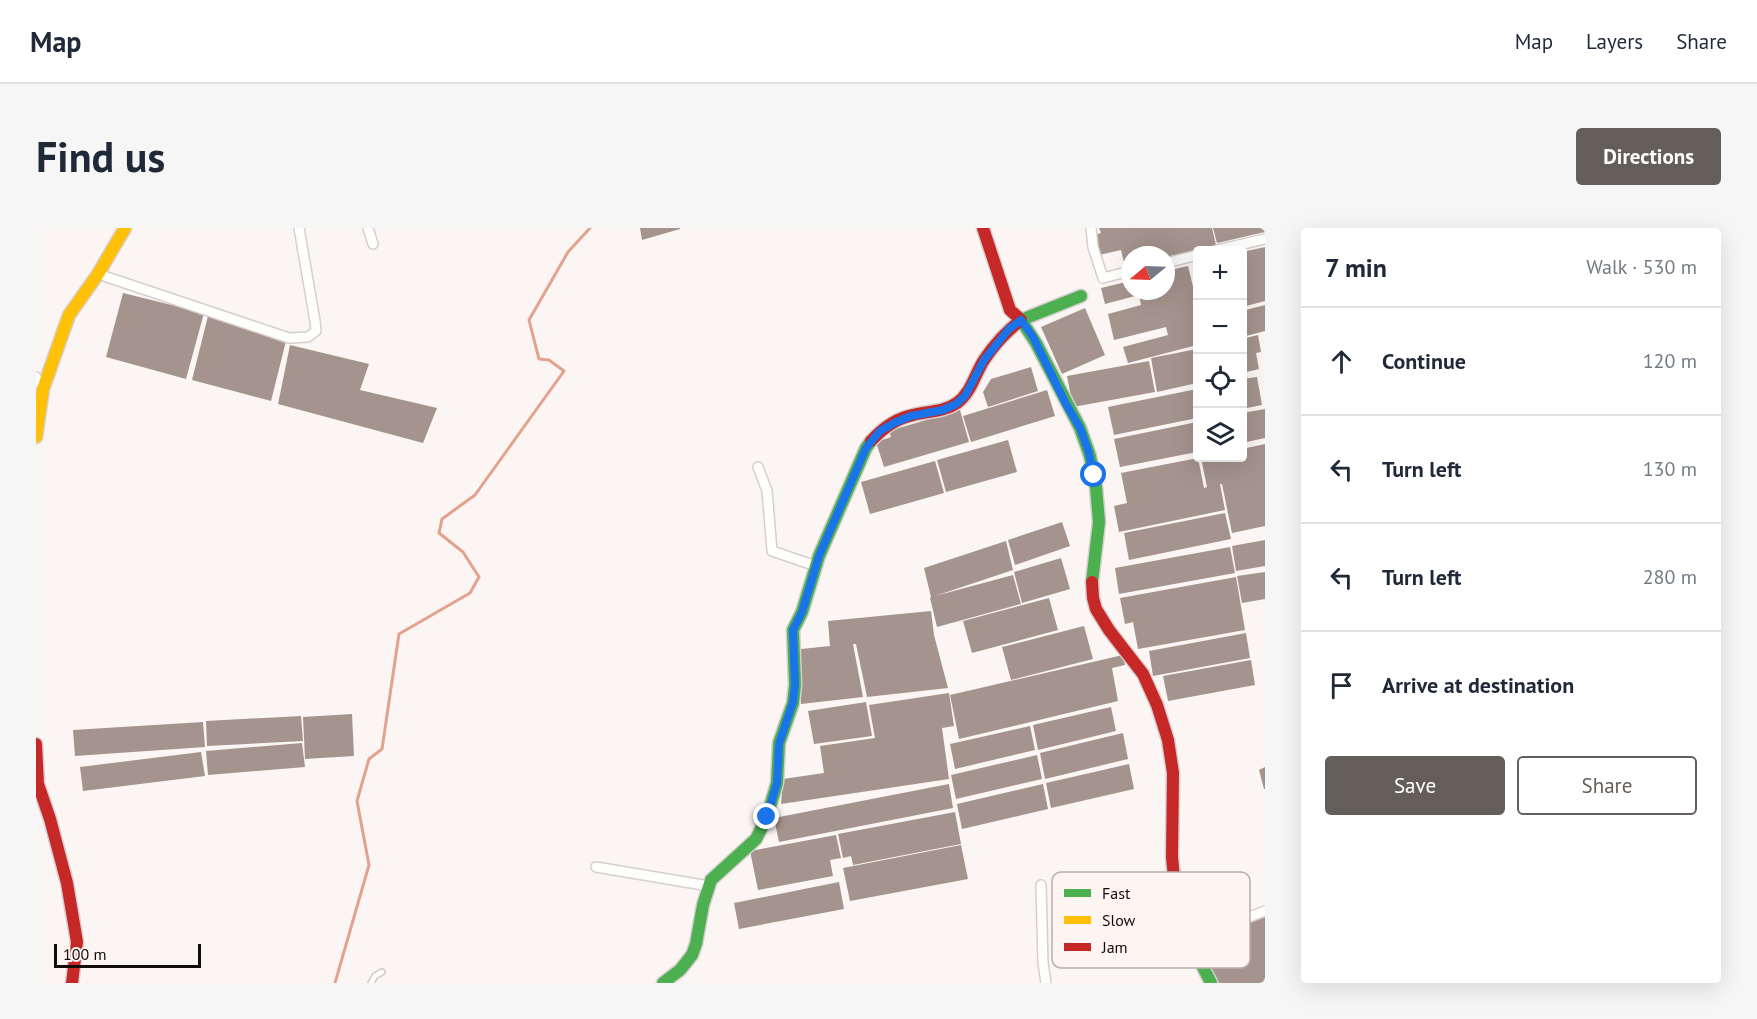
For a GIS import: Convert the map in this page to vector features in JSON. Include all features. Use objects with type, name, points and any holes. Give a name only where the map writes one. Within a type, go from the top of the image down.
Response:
[{"type":"street","points":[[36,437],[43,389],[69,315],[125,228]]},
{"type":"street","points":[[98,273],[289,338],[308,337],[316,332],[299,228]]},
{"type":"street","points":[[368,228],[373,244]]},
{"type":"street","points":[[984,228],[1010,310],[1021,320],[1033,337],[1080,428],[1088,450],[1098,508],[1093,599],[1100,618],[1136,661],[1148,683],[1171,758],[1173,872]]},
{"type":"street","points":[[1091,228],[1093,247],[1103,278],[1121,273]]},
{"type":"street","points":[[1234,246],[1265,239]]},
{"type":"street","points":[[1175,261],[1193,256]]},
{"type":"street","points":[[663,983],[680,970],[692,955],[711,880],[756,839],[767,817],[777,783],[779,744],[793,702],[795,685],[793,630],[802,612],[819,556],[866,448],[880,431],[911,416],[943,410],[956,404],[965,396],[984,360],[1009,329],[1021,320],[1081,296]]},
{"type":"street","points":[[36,377],[43,389]]},
{"type":"street","points":[[758,467],[767,492],[772,551],[816,567]]},
{"type":"street","points":[[36,744],[38,784],[67,883],[77,942],[72,983]]},
{"type":"street","points":[[596,867],[709,886]]},
{"type":"street","points":[[1041,885],[1043,963],[1046,983]]},
{"type":"street","points":[[1250,917],[1265,911]]},
{"type":"street","points":[[1203,968],[1211,983]]},
{"type":"lane","points":[[371,983],[375,976],[382,972]]},
{"type":"building","points":[[640,228],[680,228],[680,229],[642,240]]},
{"type":"building","points":[[1099,228],[1212,228],[1216,245],[1193,246],[1193,251],[1175,255],[1175,246],[1121,246],[1121,250],[1099,255],[1094,235],[1101,233]]},
{"type":"building","points":[[1213,228],[1265,228],[1265,232],[1217,243]]},
{"type":"building","points":[[1265,247],[1265,301],[1247,306],[1247,300],[1247,251]]},
{"type":"building","points":[[1188,266],[1193,287],[1193,346],[1128,363],[1123,347],[1168,335],[1166,327],[1114,340],[1108,314],[1141,305],[1140,300],[1175,300],[1175,269]]},
{"type":"building","points":[[1121,283],[1121,300],[1105,304],[1101,288]]},
{"type":"building","points":[[123,293],[204,313],[186,379],[106,357]]},
{"type":"building","points":[[1265,305],[1265,331],[1247,336],[1247,310]]},
{"type":"building","points":[[1085,308],[1105,355],[1062,374],[1041,327]]},
{"type":"building","points":[[208,316],[286,341],[271,401],[192,380]]},
{"type":"building","points":[[1258,335],[1261,352],[1256,353],[1259,369],[1247,372],[1247,354],[1247,338]]},
{"type":"building","points":[[290,345],[369,364],[360,390],[437,408],[423,443],[278,404]]},
{"type":"building","points":[[1193,350],[1193,384],[1157,392],[1151,358]]},
{"type":"building","points":[[1149,361],[1155,392],[1073,407],[1067,376]]},
{"type":"building","points":[[1031,367],[1038,391],[988,407],[983,392],[991,379]]},
{"type":"building","points":[[1257,377],[1262,405],[1247,408],[1247,378]]},
{"type":"building","points":[[1047,390],[1055,416],[971,442],[963,416]]},
{"type":"building","points":[[1193,390],[1193,419],[1114,435],[1108,407]]},
{"type":"building","points":[[1265,409],[1265,438],[1247,442],[1247,412]]},
{"type":"building","points":[[960,410],[969,442],[884,467],[876,442],[891,437],[889,431]]},
{"type":"building","points":[[1193,423],[1193,453],[1120,467],[1114,439]]},
{"type":"building","points":[[1008,440],[1017,472],[946,492],[937,460]]},
{"type":"building","points":[[1265,444],[1265,526],[1232,533],[1222,484],[1220,484],[1225,510],[1119,532],[1114,506],[1127,503],[1121,473],[1193,459],[1193,462],[1199,462],[1204,488],[1207,487],[1202,462],[1247,462],[1247,448]]},
{"type":"building","points":[[935,461],[944,493],[870,514],[861,482]]},
{"type":"building","points":[[1225,513],[1231,539],[1129,560],[1124,533]]},
{"type":"building","points":[[1062,522],[1070,546],[1015,565],[1008,540]]},
{"type":"building","points":[[1265,540],[1265,566],[1236,571],[1232,546]]},
{"type":"building","points":[[1006,541],[1013,570],[935,596],[1013,575],[1021,604],[937,627],[924,568]]},
{"type":"building","points":[[1230,547],[1235,573],[1119,594],[1115,568]]},
{"type":"building","points":[[1061,558],[1070,589],[1022,603],[1014,572]]},
{"type":"building","points":[[1265,572],[1265,599],[1242,603],[1237,576]]},
{"type":"building","points":[[1236,577],[1245,630],[1138,649],[1133,622],[1125,624],[1120,598]]},
{"type":"building","points":[[1049,598],[1058,630],[972,653],[963,621]]},
{"type":"building","points":[[931,611],[934,635],[948,688],[867,697],[856,644],[853,644],[863,697],[801,704],[801,649],[830,646],[828,621]]},
{"type":"building","points":[[1084,626],[1093,659],[1011,680],[1002,647]]},
{"type":"building","points":[[1246,633],[1250,658],[1153,676],[1149,651]]},
{"type":"building","points":[[1123,655],[1125,665],[1112,668],[1118,701],[959,739],[950,695]]},
{"type":"building","points":[[1251,660],[1255,685],[1168,701],[1163,676]]},
{"type":"building","points":[[949,693],[954,726],[942,728],[949,779],[781,804],[783,779],[824,773],[820,746],[875,738],[869,705]]},
{"type":"building","points":[[866,702],[872,736],[814,744],[808,711]]},
{"type":"building","points":[[1111,707],[1116,731],[1038,750],[1033,725]]},
{"type":"building","points":[[352,714],[354,756],[305,759],[303,717]]},
{"type":"building","points":[[301,716],[303,741],[207,746],[206,721]]},
{"type":"building","points":[[203,722],[205,747],[75,756],[73,730]]},
{"type":"building","points":[[1030,726],[1035,750],[955,769],[950,744]]},
{"type":"building","points":[[1123,733],[1128,759],[1045,779],[1040,753]]},
{"type":"building","points":[[302,743],[305,767],[208,775],[206,751]]},
{"type":"building","points":[[201,752],[205,776],[83,791],[80,767]]},
{"type":"building","points":[[1037,755],[1042,779],[956,799],[951,775]]},
{"type":"building","points":[[1129,764],[1134,789],[1051,808],[1046,783]]},
{"type":"building","points":[[1265,767],[1265,789],[1264,789],[1259,770]]},
{"type":"building","points":[[949,784],[953,808],[779,842],[774,818]]},
{"type":"building","points":[[1043,784],[1048,809],[962,829],[957,804]]},
{"type":"building","points":[[955,812],[961,844],[853,865],[851,856],[843,858],[838,834]]},
{"type":"building","points":[[836,835],[841,858],[830,860],[833,876],[758,890],[750,851]]},
{"type":"building","points":[[961,845],[968,879],[850,901],[843,868]]},
{"type":"building","points":[[839,882],[844,909],[739,929],[734,903]]},
{"type":"building","points":[[1265,914],[1265,983],[1219,983],[1211,968],[1250,968],[1250,920]]},
{"type":"waterway","points":[[335,983],[369,865],[357,801],[369,759],[382,749],[399,634],[470,593],[479,577],[463,552],[439,533],[442,519],[475,495],[564,371],[549,360],[539,359],[529,320],[568,252],[590,228]]},
{"type":"traffic: fast","points":[[1081,296],[1021,320],[1036,343],[1080,428],[1090,456],[1099,522],[1092,582]]},
{"type":"traffic: fast","points":[[663,983],[680,970],[692,955],[711,880],[756,839],[767,817],[777,783],[779,743],[793,703],[795,685],[793,630],[802,612],[819,556],[871,441]]},
{"type":"traffic: fast","points":[[1204,968],[1211,983]]},
{"type":"traffic: slow","points":[[36,437],[43,389],[69,315],[98,274],[125,228]]},
{"type":"traffic: jam","points":[[871,441],[896,421],[907,416],[941,410],[962,399],[992,349],[1021,320],[1010,310],[983,228]]},
{"type":"traffic: jam","points":[[1092,582],[1096,609],[1143,674],[1157,705],[1168,740],[1173,773],[1173,872]]},
{"type":"traffic: jam","points":[[36,744],[38,784],[67,883],[77,942],[72,983]]},
{"type":"route","points":[[767,817],[777,783],[779,744],[793,702],[795,685],[793,630],[802,612],[819,556],[854,475],[866,448],[880,431],[911,416],[943,410],[956,404],[965,396],[984,360],[1009,329],[1021,320],[1033,337],[1080,428],[1094,475]]}]
